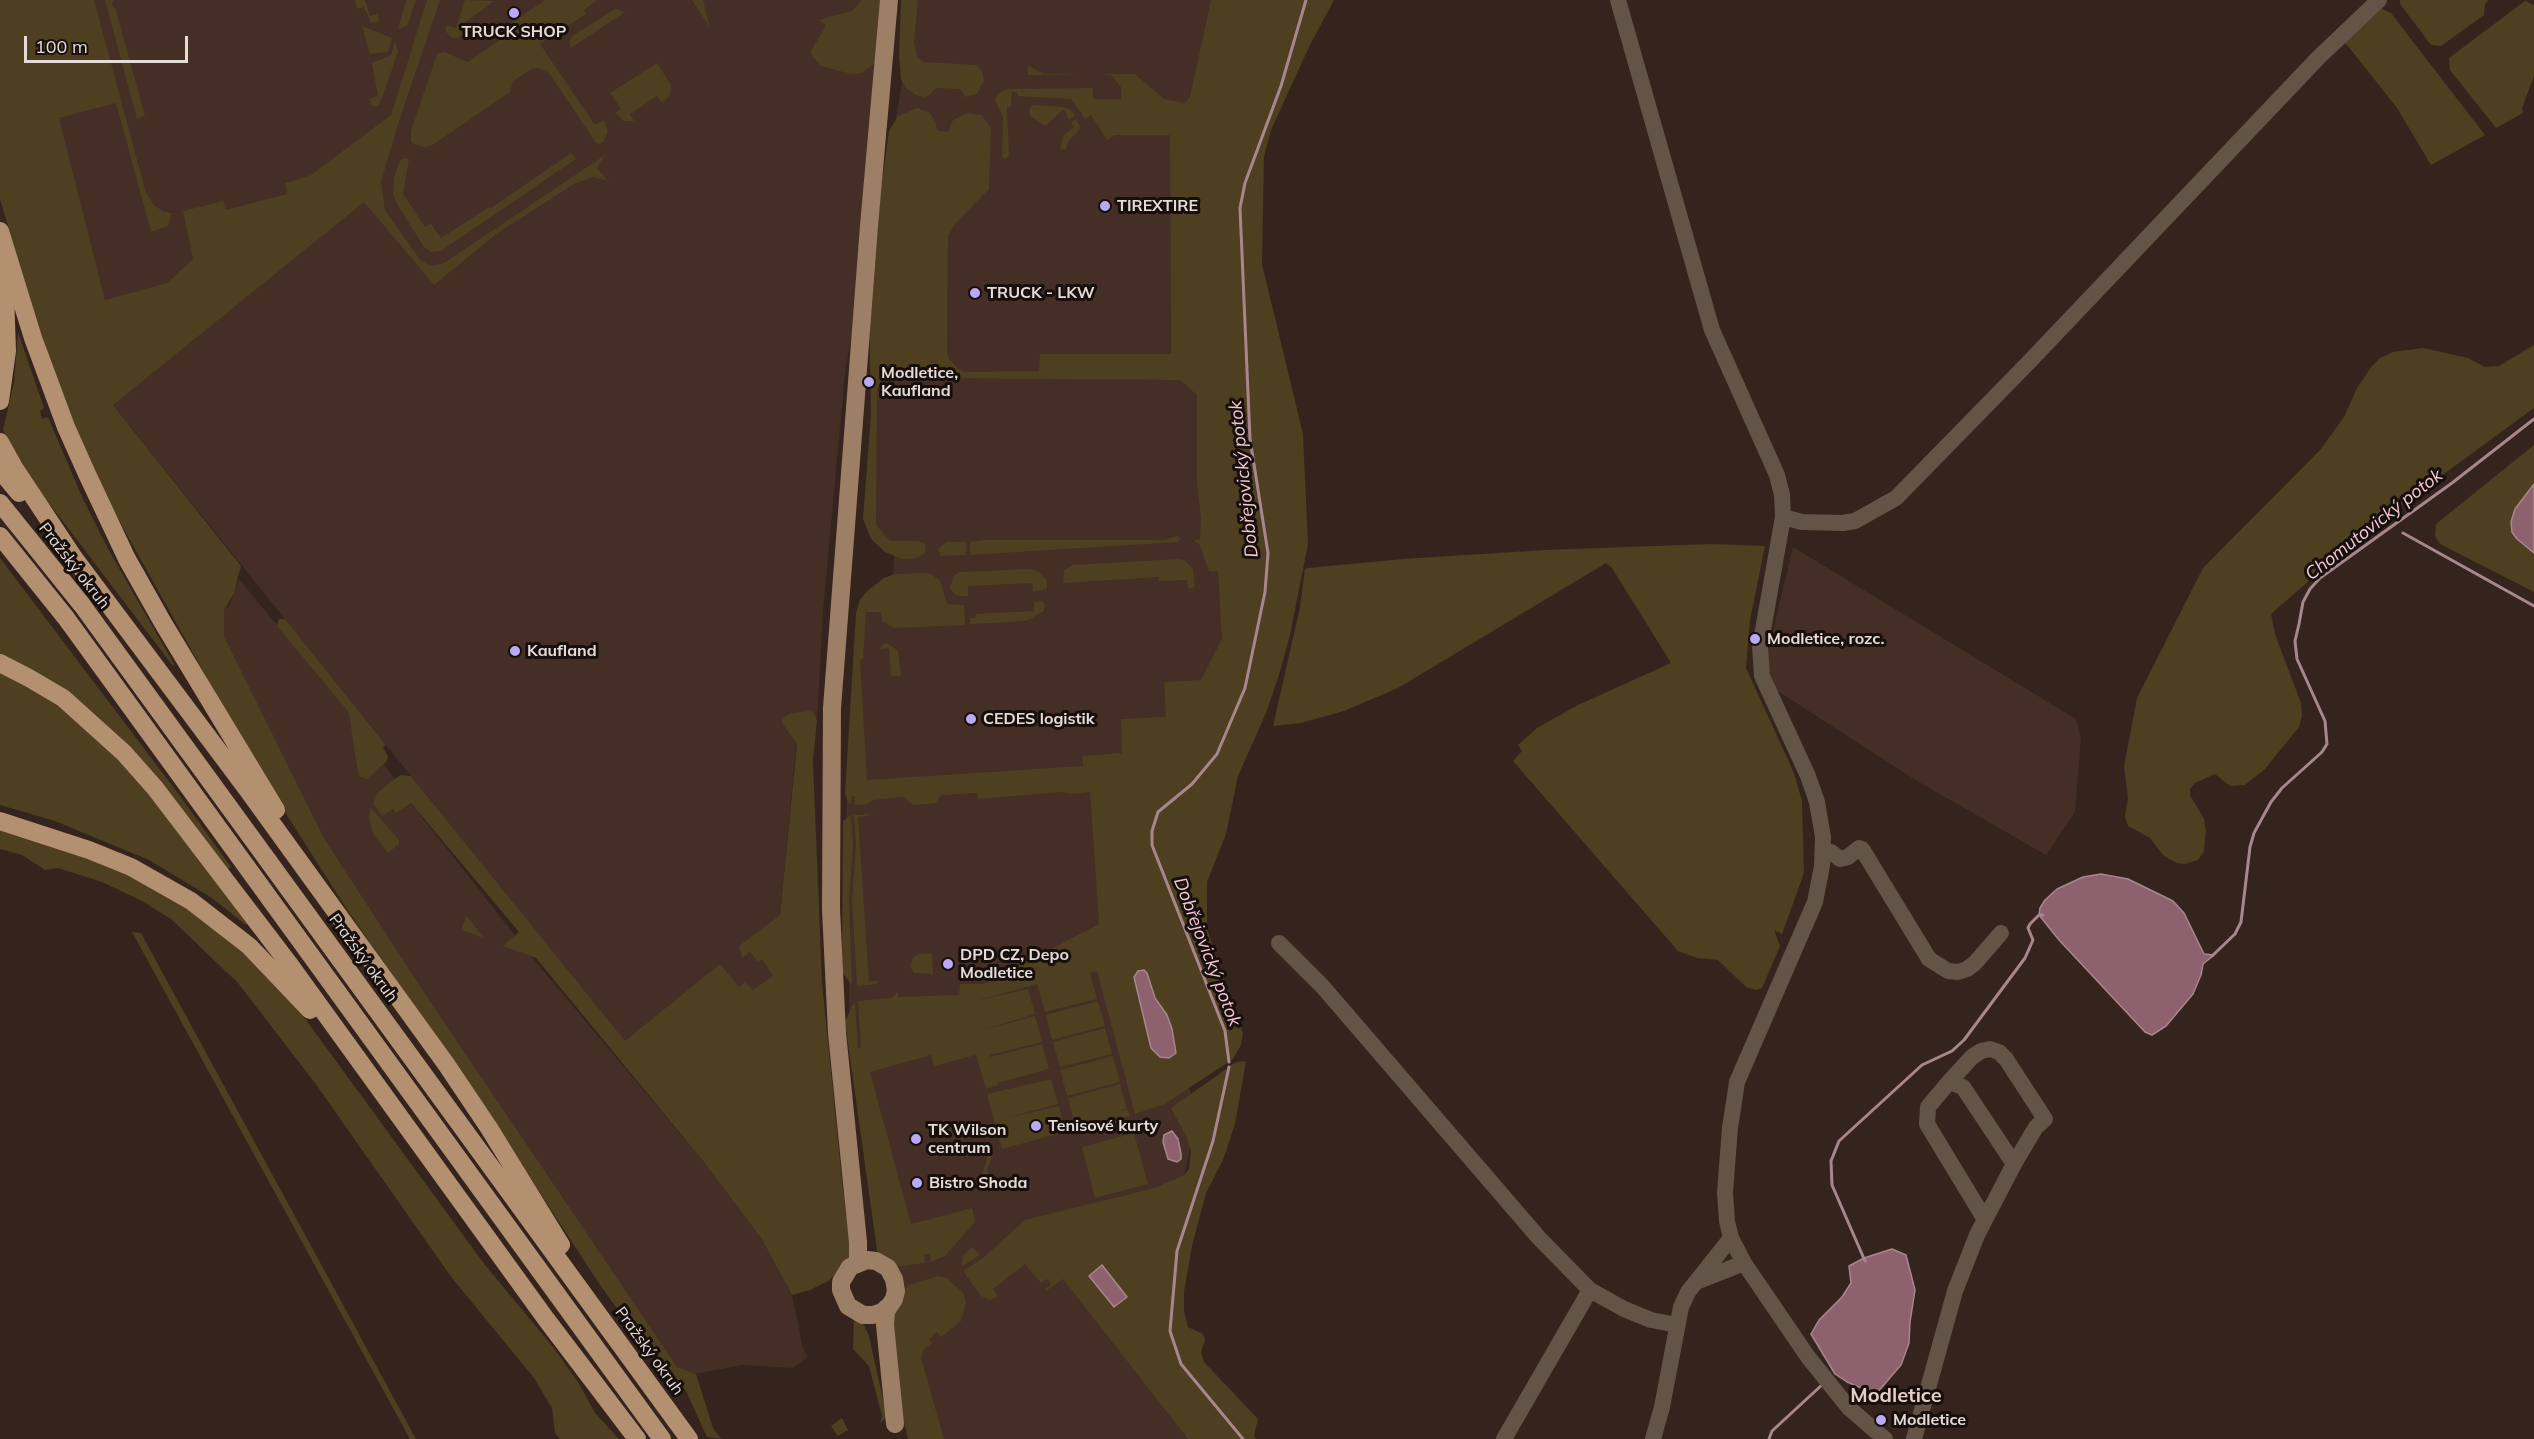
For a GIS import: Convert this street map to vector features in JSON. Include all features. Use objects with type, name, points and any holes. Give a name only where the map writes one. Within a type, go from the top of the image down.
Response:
[{"type":"highway","points":[[0,231],[33,338],[66,427],[127,559],[210,702],[363,949]]},
{"type":"highway","points":[[0,261],[5,293],[7,351],[0,401]]},
{"type":"highway","points":[[0,442],[74,558]]},
{"type":"highway","points":[[0,470],[74,558],[248,789],[363,949],[489,1128],[629,1357]]},
{"type":"highway","name":"Pražský okruh","points":[[0,503],[82,605],[689,1439]]},
{"type":"highway","points":[[0,536],[66,618],[662,1439]]},
{"type":"highway","points":[[0,663],[63,698],[124,753],[155,788],[228,882],[546,1319],[637,1439]]},
{"type":"highway","points":[[0,820],[110,858],[191,901],[249,946],[285,982],[375,1084]]},
{"type":"main road","points":[[867,1262],[858,1242],[837,1033],[831,909],[832,708],[889,0]]},
{"type":"main road","points":[[889,1306],[873,1315],[863,1315],[848,1306],[841,1290],[845,1274],[867,1262],[888,1268],[894,1279],[896,1291],[885,1317],[885,1334],[897,1431]]},
{"type":"main road","points":[[863,1315],[873,1335],[897,1431]]},
{"type":"street","points":[[1618,0],[1712,330],[1777,475],[1782,495],[1783,517],[1760,647],[1761,669],[1767,690],[1808,776],[1822,826],[1823,851],[1815,902],[1737,1082],[1730,1128],[1725,1192],[1731,1238],[1744,1263],[1827,1381],[1849,1408],[1885,1439]]},
{"type":"street","points":[[1783,517],[1802,522],[1855,521],[1896,498],[2030,361],[2318,58],[2379,0]]},
{"type":"street","points":[[1823,851],[1831,852],[1840,859],[1848,857],[1859,848],[1862,849],[1929,959],[1948,971],[1958,972],[1967,969],[2001,933]]},
{"type":"street","points":[[1279,944],[1323,987],[1539,1238],[1590,1290],[1624,1309],[1651,1320],[1677,1325]]},
{"type":"street","points":[[1914,1439],[1954,1291],[1984,1218],[2036,1127],[2045,1119],[2006,1059],[1999,1052],[1990,1049],[1981,1051],[1972,1057],[1928,1107],[1927,1124],[1984,1218]]},
{"type":"street","points":[[1950,1082],[1963,1088],[2014,1164]]},
{"type":"street","points":[[1653,1439],[1662,1407],[1681,1307],[1688,1292],[1731,1238]]},
{"type":"street","points":[[1698,1281],[1744,1263]]},
{"type":"street","points":[[1504,1439],[1590,1290]]},
{"type":"shaded area","points":[[0,0],[94,0],[146,193],[154,205],[164,212],[172,213],[168,226],[151,232],[116,103],[59,118],[105,300],[167,283],[193,259],[183,211],[223,201],[226,210],[287,194],[285,183],[311,175],[391,115],[427,0],[440,0],[381,182],[385,210],[421,261],[432,266],[444,263],[605,155],[597,168],[610,184],[593,177],[574,184],[496,234],[434,285],[364,202],[113,405],[241,566],[234,593],[224,611],[224,636],[324,838],[426,995],[677,1367],[696,1374],[713,1428],[721,1439],[707,1437],[686,1391],[657,1364],[600,1285],[484,1107],[346,908],[260,773],[117,517],[87,456],[60,390],[34,314],[0,199]]},
{"type":"shaded area","points":[[72,0],[879,0],[856,311],[845,373],[823,612],[817,721],[797,738],[780,915],[830,1265],[624,1041],[113,405],[52,115]]},
{"type":"shaded area","points":[[105,0],[113,0],[112,5],[116,10],[145,116],[137,119]]},
{"type":"shaded area","points":[[355,0],[365,0],[370,16],[378,14],[379,22],[371,23],[364,7],[357,9]]},
{"type":"shaded area","points":[[406,0],[416,0],[407,26],[398,29]]},
{"type":"shaded area","points":[[465,0],[494,1],[464,23],[469,30],[458,38],[453,38],[446,32],[446,25],[456,28]]},
{"type":"shaded area","points":[[545,0],[597,0],[584,10],[586,14],[540,44],[595,125],[604,120],[608,131],[604,141],[600,144],[596,143],[549,73],[538,68],[532,69],[513,81],[510,92],[431,146],[424,147],[414,144],[411,141],[411,131],[437,54],[444,52],[468,62],[514,30],[510,24]]},
{"type":"shaded area","points":[[692,0],[703,0],[710,28]]},
{"type":"shaded area","points":[[862,0],[881,0],[877,56],[874,64],[861,73],[851,74],[821,66],[810,53],[826,25],[818,20],[852,11]]},
{"type":"shaded area","points":[[901,0],[918,0],[914,42],[917,57],[923,62],[977,65],[982,71],[984,81],[977,94],[964,97],[961,89],[936,88],[930,95],[924,97],[906,88],[901,79],[899,55]]},
{"type":"shaded area","points":[[907,0],[1253,0],[1237,641],[1118,814],[1197,1117],[1154,1313],[1215,1439],[920,1439],[894,1331],[850,1050],[846,817],[861,609],[893,577],[894,557],[868,529],[874,373],[894,131],[903,75]]},
{"type":"shaded area","points":[[1211,0],[1334,0],[1309,47],[1271,130],[1264,157],[1262,264],[1303,434],[1308,544],[1290,635],[1279,675],[1266,713],[1238,776],[1226,834],[1207,882],[1207,929],[1243,1034],[1241,1045],[1233,1059],[1165,1104],[1135,1114],[1097,971],[1090,973],[1097,999],[1045,1012],[1037,984],[975,1001],[1028,989],[1035,1014],[983,1030],[1035,1016],[1042,1042],[990,1055],[990,1057],[1042,1044],[1049,1069],[997,1083],[986,1089],[976,1055],[934,1066],[931,1055],[870,1072],[911,1224],[972,1208],[975,1222],[945,1256],[931,1262],[930,1254],[924,1255],[925,1263],[895,1267],[881,1257],[877,1250],[845,1022],[852,1006],[855,1003],[858,1048],[861,1047],[858,1001],[891,998],[898,992],[898,997],[959,995],[960,984],[984,984],[1099,924],[1090,792],[1070,794],[1060,792],[978,799],[977,793],[941,795],[936,803],[914,805],[902,797],[873,800],[866,805],[854,805],[855,796],[852,796],[850,805],[848,803],[845,793],[856,613],[860,600],[867,591],[884,578],[895,574],[929,573],[940,580],[947,604],[964,605],[965,625],[894,628],[882,621],[881,612],[866,612],[863,659],[860,660],[867,780],[1083,766],[1082,756],[1122,753],[1121,719],[1166,717],[1164,682],[1201,680],[1222,639],[1218,571],[1209,571],[1199,543],[1194,540],[1200,539],[1201,518],[1197,483],[1197,395],[1180,380],[935,378],[930,374],[894,374],[884,377],[877,388],[876,525],[890,541],[918,541],[925,544],[926,549],[924,554],[917,558],[902,559],[885,552],[871,539],[863,519],[871,413],[869,305],[878,210],[889,131],[898,116],[917,108],[929,112],[936,123],[937,130],[948,132],[953,120],[966,113],[981,115],[991,128],[989,189],[955,224],[948,236],[947,353],[958,369],[965,372],[1039,371],[1040,354],[1171,354],[1170,135],[1115,135],[1107,140],[1091,115],[1085,119],[1071,99],[1018,96],[1018,93],[1012,92],[1011,107],[1007,108],[1009,156],[1004,159],[1002,156],[1003,117],[995,100],[999,93],[1007,89],[1093,88],[1093,99],[1121,99],[1121,87],[1111,75],[1100,74],[1135,74],[1164,99],[1185,103],[1190,97]]},
{"type":"shaded area","points":[[2400,0],[2489,0],[2485,4],[2484,15],[2441,46],[2431,45],[2400,4]]},
{"type":"shaded area","points":[[2525,1],[2534,5],[2534,76],[2522,108],[2523,113],[2496,128],[2450,70],[2449,58]]},
{"type":"shaded area","points":[[2380,8],[2391,13],[2485,135],[2431,165],[2397,108],[2348,46],[2342,42]]},
{"type":"shaded area","points":[[615,9],[625,12],[571,48],[569,42],[572,36]]},
{"type":"shaded area","points":[[362,26],[392,38],[388,52],[370,54]]},
{"type":"shaded area","points":[[395,40],[398,52],[381,101],[378,106],[373,106],[369,99],[378,96],[372,63],[391,55]]},
{"type":"shaded area","points":[[657,63],[671,85],[670,95],[662,103],[657,96],[630,114],[634,121],[624,121],[615,113],[621,109],[610,93]]},
{"type":"shaded area","points":[[1028,66],[1044,74],[1090,75],[1028,75]]},
{"type":"shaded area","points":[[1032,105],[1064,107],[1071,110],[1075,116],[1069,119],[1064,109],[1045,126],[1030,116],[1029,110]]},
{"type":"shaded area","points":[[1076,119],[1080,126],[1079,130],[1069,140],[1066,149],[1060,150],[1063,136],[1074,127],[1071,122]]},
{"type":"shaded area","points":[[571,153],[576,159],[441,251],[431,252],[424,247],[393,194],[394,178],[400,160],[409,159],[403,194],[425,227],[431,224],[441,238],[489,207],[491,208]]},
{"type":"shaded area","points":[[18,332],[44,408],[40,411],[42,419],[48,417],[82,497],[107,547],[174,664],[173,666],[45,498],[3,430],[14,383]]},
{"type":"shaded area","points":[[2534,345],[2534,408],[2366,531],[2271,614],[2275,634],[2301,703],[2302,716],[2299,727],[2265,769],[2245,785],[2230,786],[2215,774],[2195,783],[2190,789],[2190,795],[2204,819],[2206,831],[2204,851],[2198,860],[2185,864],[2177,863],[2164,856],[2150,838],[2128,826],[2125,816],[2128,798],[2124,766],[2137,698],[2203,568],[2320,450],[2344,417],[2357,388],[2380,358],[2393,352],[2423,348],[2468,358],[2485,367],[2499,366]]},
{"type":"shaded area","points":[[2534,445],[2534,592],[2440,544],[2435,536],[2436,524]]},
{"type":"shaded area","points":[[2534,484],[2534,553],[2517,539],[2512,532],[2511,522],[2515,509]]},
{"type":"shaded area","points":[[1177,536],[1181,539],[1178,542],[970,555],[970,542],[982,540],[1164,540]]},
{"type":"shaded area","points":[[946,542],[967,542],[966,555],[941,556],[938,549]]},
{"type":"shaded area","points":[[1710,544],[1765,546],[1750,620],[1746,668],[1794,773],[1802,801],[1804,873],[1782,934],[1774,930],[1780,946],[1762,988],[1756,990],[1746,987],[1718,960],[1697,958],[1678,951],[1513,761],[1522,751],[1518,745],[1537,728],[1576,706],[1671,663],[1612,568],[1606,563],[1398,688],[1344,711],[1301,723],[1273,726],[1300,607],[1305,569],[1403,559],[1545,550]]},
{"type":"shaded area","points":[[1793,547],[2076,719],[2081,738],[2075,812],[2046,855],[1917,781],[1773,688],[1767,655]]},
{"type":"shaded area","points":[[0,558],[231,867],[228,869],[163,784],[0,656]]},
{"type":"shaded area","points":[[1184,560],[1193,569],[1195,585],[1193,588],[1188,589],[1187,580],[1159,581],[1159,577],[1063,583],[1064,570],[1073,565]]},
{"type":"shaded area","points":[[1031,569],[1047,580],[1047,589],[1033,592],[1032,583],[968,586],[968,596],[959,596],[954,594],[950,588],[954,575],[960,572]]},
{"type":"shaded area","points":[[239,579],[349,713],[410,802],[535,961],[703,1161],[761,1238],[792,1295],[803,1348],[808,1357],[793,1368],[742,1365],[696,1374],[677,1368],[426,995],[324,838],[224,636],[224,611],[231,602]]},
{"type":"shaded area","points":[[1042,601],[1045,604],[1044,611],[1026,621],[970,624],[970,618],[976,618],[976,614],[1034,611],[1034,602]]},
{"type":"shaded area","points":[[279,619],[285,619],[386,745],[383,747],[388,757],[387,761],[367,779],[358,774],[349,713],[277,626]]},
{"type":"shaded area","points":[[887,643],[898,651],[901,676],[891,676],[889,648],[880,649]]},
{"type":"shaded area","points":[[0,671],[52,700],[125,764],[249,922],[246,925],[212,898],[149,860],[55,821],[0,805]]},
{"type":"shaded area","points":[[813,712],[817,721],[813,761],[822,983],[852,1259],[828,1281],[810,1290],[792,1295],[761,1238],[703,1161],[536,958],[503,946],[519,932],[411,803],[396,813],[393,809],[383,816],[373,804],[377,793],[396,778],[401,775],[411,776],[625,1041],[720,964],[739,987],[745,982],[753,990],[773,976],[762,959],[758,962],[750,952],[742,958],[739,946],[780,915],[797,744],[782,723],[783,718],[791,713]]},
{"type":"shaded area","points":[[371,808],[399,840],[399,844],[388,853],[373,834],[369,817]]},
{"type":"shaded area","points":[[877,814],[858,817],[869,981],[878,981],[878,984],[857,986],[852,899],[856,846],[854,815]]},
{"type":"shaded area","points":[[851,815],[853,846],[849,898],[852,985],[842,972],[843,821]]},
{"type":"shaded area","points":[[0,825],[135,876],[214,925],[290,998],[485,1265],[553,1347],[578,1382],[595,1413],[619,1439],[560,1439],[555,1433],[552,1408],[534,1378],[452,1278],[315,1083],[238,983],[171,919],[142,901],[102,882],[58,868],[45,870],[22,855],[0,849]]},
{"type":"shaded area","points":[[2101,874],[2128,879],[2173,901],[2184,913],[2204,954],[2214,955],[2203,964],[2193,994],[2166,1026],[2152,1035],[2145,1032],[2059,940],[2039,915],[2045,900],[2057,889],[2083,877]]},
{"type":"shaded area","points":[[467,916],[484,938],[464,931],[462,927]]},
{"type":"shaded area","points":[[132,932],[141,933],[416,1439],[410,1439]]},
{"type":"shaded area","points":[[932,953],[933,974],[914,973],[910,966],[913,958],[918,954]]},
{"type":"shaded area","points":[[1144,970],[1155,998],[1167,1015],[1172,1029],[1176,1053],[1169,1058],[1160,1057],[1151,1048],[1134,977],[1138,971]]},
{"type":"shaded area","points":[[1098,1001],[1105,1026],[1052,1040],[1046,1015]]},
{"type":"shaded area","points":[[1105,1028],[1112,1054],[1060,1067],[1053,1042]]},
{"type":"shaded area","points":[[1113,1056],[1120,1082],[1067,1096],[1060,1070]]},
{"type":"shaded area","points":[[1246,1061],[1235,1124],[1223,1160],[1206,1193],[1192,1246],[1184,1292],[1184,1311],[1188,1327],[1203,1334],[1205,1340],[1201,1352],[1204,1362],[1258,1419],[1254,1435],[1256,1439],[1188,1439],[1063,1279],[1046,1291],[1045,1289],[1051,1284],[1047,1279],[1041,1283],[1025,1264],[993,1289],[998,1296],[990,1300],[981,1296],[963,1271],[983,1258],[1025,1220],[1155,1188],[1184,1175],[1189,1169],[1191,1151],[1187,1138],[1171,1108],[1236,1062]]},
{"type":"shaded area","points":[[1051,1079],[1058,1104],[1006,1118],[1059,1106],[1065,1132],[1002,1149],[987,1094]]},
{"type":"shaded area","points":[[1120,1084],[1127,1109],[1120,1111],[1128,1110],[1130,1116],[1076,1130],[1068,1098]]},
{"type":"shaded area","points":[[1172,1131],[1178,1139],[1181,1154],[1181,1159],[1177,1162],[1168,1159],[1163,1142],[1164,1135]]},
{"type":"shaded area","points":[[1134,1133],[1148,1184],[1095,1198],[1082,1147]]},
{"type":"shaded area","points":[[988,1155],[992,1157],[987,1170],[992,1180],[984,1185],[982,1175]]},
{"type":"shaded area","points":[[972,1247],[980,1255],[961,1267],[963,1256]]},
{"type":"shaded area","points":[[1892,1249],[1906,1255],[1915,1290],[1909,1343],[1901,1365],[1876,1394],[1847,1382],[1835,1374],[1811,1334],[1819,1320],[1842,1297],[1851,1283],[1849,1266],[1864,1258]]},
{"type":"shaded area","points":[[1102,1265],[1127,1297],[1114,1307],[1089,1276]]},
{"type":"shaded area","points":[[938,1276],[947,1278],[964,1294],[966,1303],[961,1321],[941,1337],[937,1332],[929,1339],[932,1343],[924,1349],[921,1358],[944,1439],[908,1439],[902,1413],[889,1316],[909,1285]]},
{"type":"shaded area","points":[[854,1318],[864,1325],[869,1336],[886,1413],[886,1418],[880,1423],[882,1416],[869,1366],[853,1349]]},
{"type":"shaded area","points":[[842,1418],[848,1430],[838,1436],[831,1426]]},
{"type":"waterway","name":"Dobřejovický potok","points":[[1229,1062],[1225,1031],[1152,845],[1152,831],[1158,812],[1192,784],[1217,754],[1245,688],[1265,592],[1268,553],[1250,439],[1240,208],[1245,183],[1281,86],[1306,0]]},
{"type":"waterway","name":"Chomutovický potok","points":[[2212,956],[2235,934],[2241,922],[2250,847],[2254,833],[2271,802],[2282,788],[2322,752],[2327,744],[2325,721],[2297,659],[2295,641],[2303,602],[2310,589],[2320,578],[2452,483],[2534,419]]},
{"type":"waterway","points":[[2403,533],[2534,606]]},
{"type":"waterway","name":"Chomutovický potok","points":[[1865,1261],[1832,1185],[1831,1161],[1839,1141],[1922,1065],[1952,1051],[1964,1040],[2025,958],[2033,940],[2028,928],[2039,915],[2043,915]]},
{"type":"waterway","name":"Dobřejovický potok","points":[[1229,1067],[1213,1141],[1177,1251],[1170,1331],[1181,1364],[1243,1439]]},
{"type":"waterway","name":"Chomutovický potok","points":[[1769,1439],[1772,1431],[1824,1383]]},
{"type":"place","name":"TRUCK SHOP","points":[[514,13]]},
{"type":"place","name":"TIREXTIRE","points":[[1105,206]]},
{"type":"place","name":"TRUCK - LKW","points":[[975,293]]},
{"type":"place","name":"Modletice, Kaufland","points":[[869,382]]},
{"type":"place","name":"Modletice, rozc.","points":[[1755,639]]},
{"type":"place","name":"Kaufland","points":[[515,651]]},
{"type":"place","name":"CEDES logistik","points":[[971,719]]},
{"type":"place","name":"DPD CZ, Depo Modletice","points":[[948,964]]},
{"type":"place","name":"Tenisové kurty","points":[[1036,1126]]},
{"type":"place","name":"TK Wilson centrum","points":[[916,1139]]},
{"type":"place","name":"Bistro Shoda","points":[[917,1183]]},
{"type":"place","name":"Modletice","points":[[1881,1420]]},
{"type":"district","name":"Modletice","points":[[1896,1396]]}]
